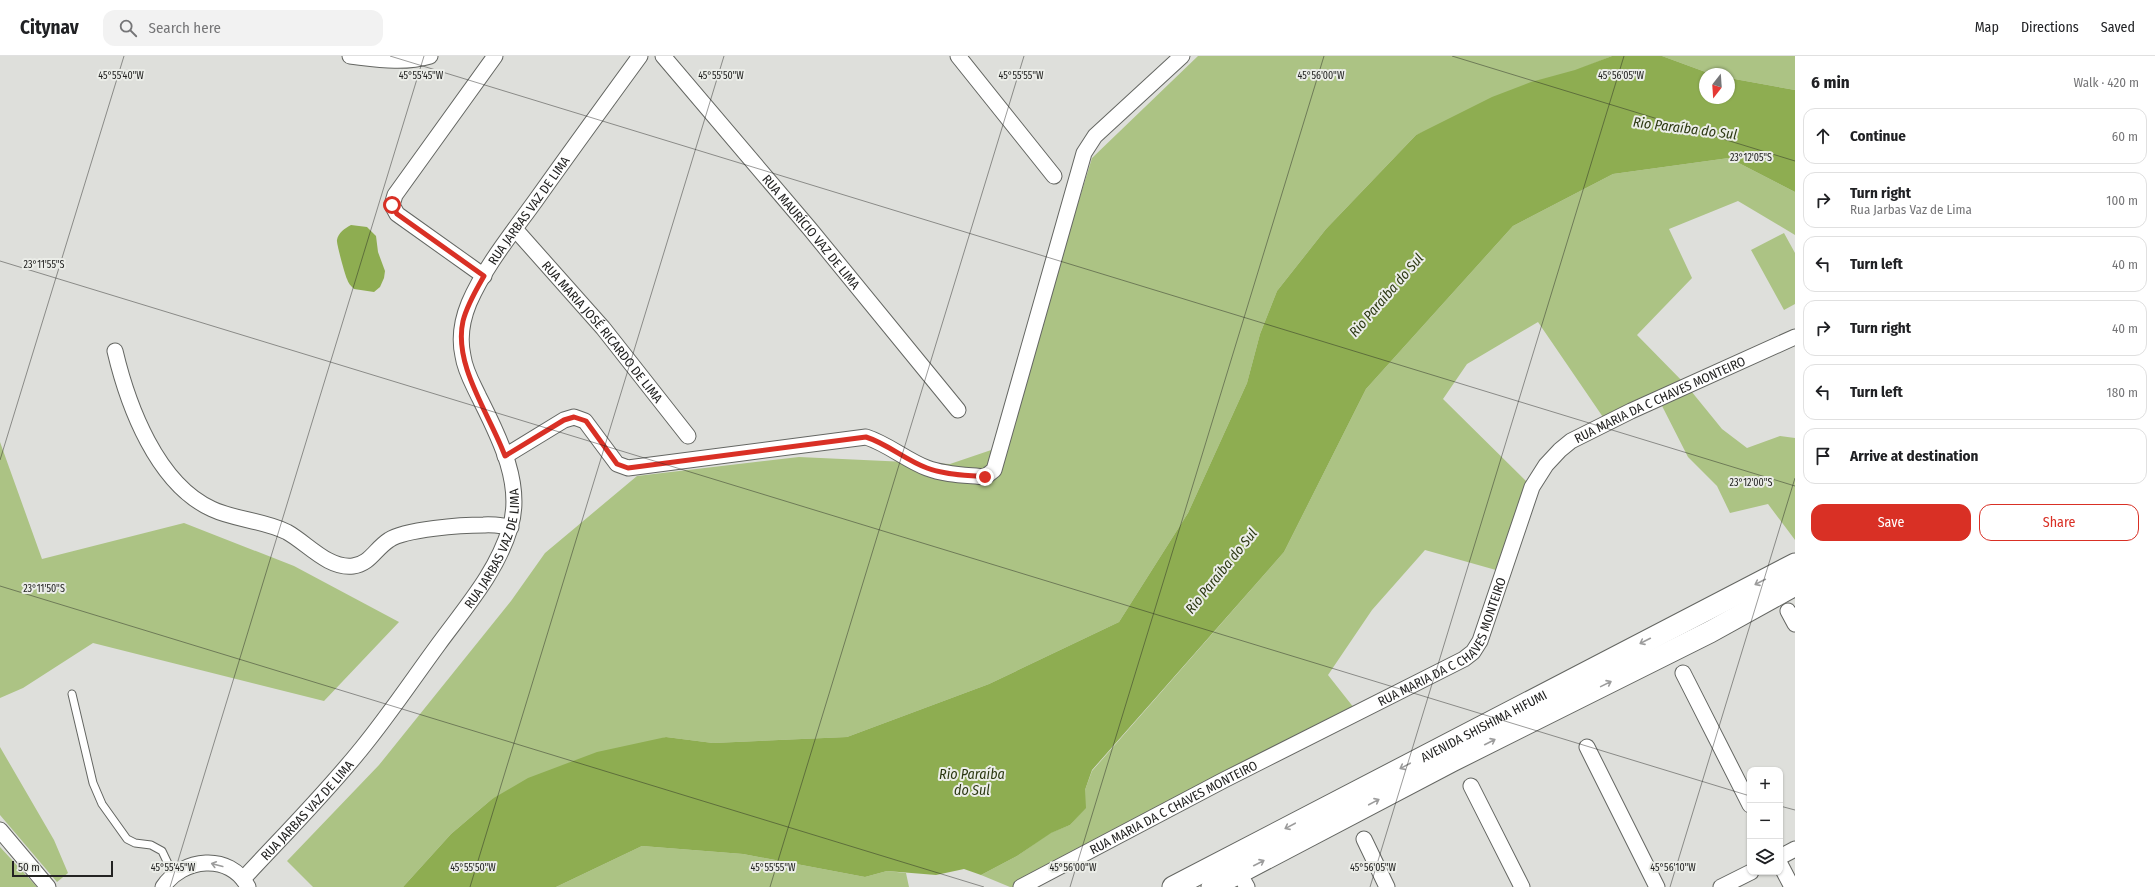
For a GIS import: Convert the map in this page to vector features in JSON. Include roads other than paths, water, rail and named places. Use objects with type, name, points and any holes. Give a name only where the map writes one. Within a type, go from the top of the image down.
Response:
[{"type":"street","points":[[350,56],[386,60],[414,59],[430,56]]},
{"type":"street","points":[[484,276],[397,214],[392,205],[395,195],[495,56]]},
{"type":"street","name":"RUA JARBAS VAZ DE LIMA","points":[[245,883],[363,747],[488,575],[511,527],[514,504],[511,474],[505,456],[469,377],[462,352],[461,341],[463,321],[469,303],[484,276],[515,229],[640,56]]},
{"type":"street","name":"RUA MAURÍCIO VAZ DE LIMA","points":[[663,56],[810,229],[958,410]]},
{"type":"street","points":[[958,56],[1054,176]]},
{"type":"street","points":[[505,456],[564,420],[574,417],[586,421],[617,464],[628,468],[866,437],[882,442],[926,468],[942,473],[985,477],[994,470],[1084,153],[1095,136],[1182,56]]},
{"type":"street","name":"RUA MARIA JOSÉ RICARDO DE LIMA","points":[[515,229],[603,328],[688,436]]},
{"type":"street","name":"RUA MARIA DA C CHAVES MONTEIRO","points":[[1021,887],[1224,780],[1464,659],[1473,652],[1480,642],[1532,486],[1546,465],[1560,450],[1572,441],[1631,411],[1795,337]]},
{"type":"street","points":[[115,351],[127,394],[149,442],[162,463],[186,492],[211,509],[268,524],[286,531],[332,562],[344,566],[360,564],[370,559],[388,541],[410,533],[485,524],[511,527]]},
{"type":"street","name":"AVENIDA SHISHIMA HIFUMI","points":[[1173,887],[1795,564]]},
{"type":"street","name":"AVENIDA SHISHIMA HIFUMI","points":[[1212,887],[1243,880],[1458,758],[1710,632],[1795,585]]},
{"type":"street","points":[[1788,611],[1795,624]]},
{"type":"street","points":[[1683,673],[1749,803]]},
{"type":"street","points":[[1587,747],[1657,887]]},
{"type":"street","points":[[1471,786],[1522,887]]},
{"type":"street","points":[[0,830],[48,887]]},
{"type":"street","points":[[1364,839],[1388,887]]},
{"type":"street","points":[[1783,855],[1795,849]]},
{"type":"street","points":[[163,887],[173,874],[191,865],[209,863],[227,868],[245,883]]},
{"type":"street","points":[[1783,870],[1792,887]]},
{"type":"street","points":[[1721,887],[1747,874]]},
{"type":"lane","points":[[72,694],[93,784],[102,804],[127,839],[135,843],[151,845],[162,851],[173,874]]},
{"type":"water","name":"Rio Paraíba do Sul","points":[[1612,56],[1662,56],[1699,70],[1699,104],[1735,104],[1735,79],[1795,90],[1795,192],[1729,158],[1613,174],[1513,226],[1366,389],[1284,552],[1092,770],[1085,790],[1086,808],[1070,825],[1051,833],[1017,856],[981,875],[964,869],[936,875],[887,871],[865,877],[743,854],[642,846],[556,887],[403,887],[451,834],[492,799],[528,778],[597,752],[666,737],[713,743],[847,737],[989,684],[1119,622],[1188,513],[1247,383],[1260,334],[1277,291],[1326,229],[1416,135],[1492,97],[1531,82],[1575,70]]},
{"type":"water","points":[[351,225],[367,227],[376,236],[378,252],[385,271],[380,287],[374,292],[354,289],[346,276],[337,240],[340,233]]}]
